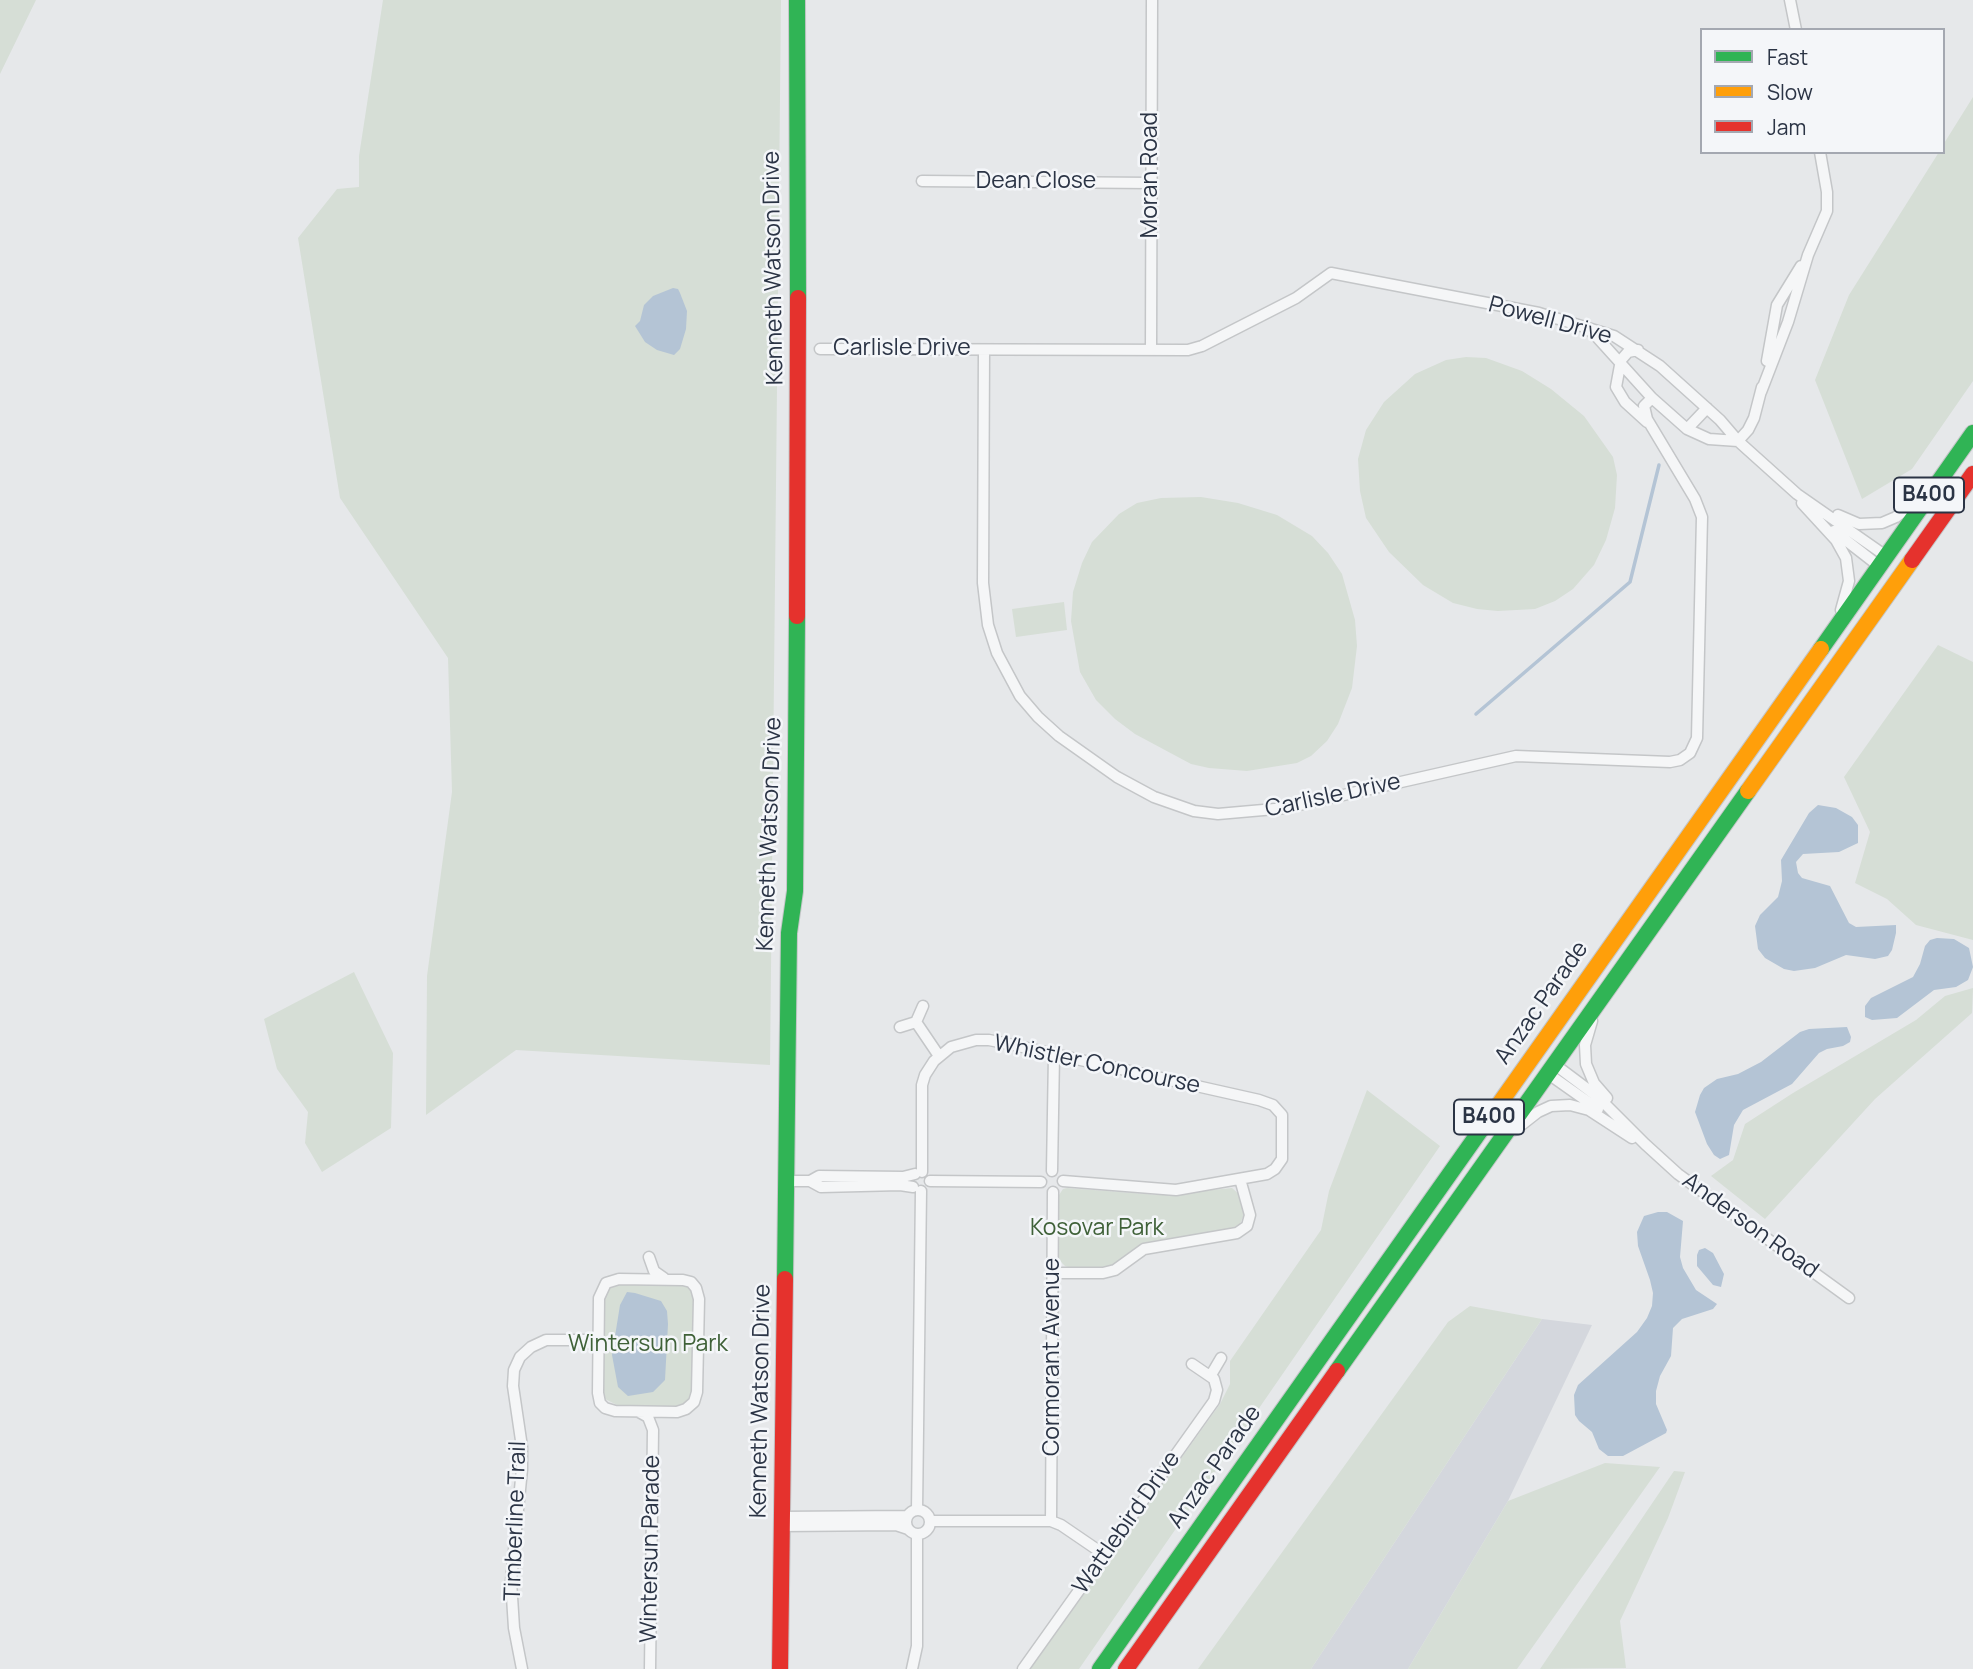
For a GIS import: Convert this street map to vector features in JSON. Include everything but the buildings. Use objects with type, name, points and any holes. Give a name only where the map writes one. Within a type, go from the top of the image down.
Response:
[{"type":"main road","name":"Kenneth Watson Drive","points":[[780,1669],[789,933],[795,891],[799,448],[797,0]]},
{"type":"main road","name":"Anzac Parade","points":[[1100,1669],[1973,433]]},
{"type":"main road","name":"Anzac Parade","points":[[1126,1669],[1973,474]]},
{"type":"main road","points":[[1883,561],[1903,573]]},
{"type":"main road","points":[[1533,1056],[1550,1068]]},
{"type":"street","name":"Moran Road","points":[[1152,0],[1152,350]]},
{"type":"street","points":[[1790,0],[1796,28]]},
{"type":"street","points":[[1583,326],[1595,335],[1652,398],[1687,429],[1709,439],[1738,441],[1751,424],[1827,206],[1820,154]]},
{"type":"street","name":"Dean Close","points":[[922,181],[1151,183]]},
{"type":"street","name":"Carlisle Drive","points":[[820,349],[1185,351],[1296,298],[1331,273]]},
{"type":"street","name":"Powell Drive","points":[[1331,273],[1539,313],[1607,333],[1660,366],[1724,423],[1738,441],[1837,533],[1883,561]]},
{"type":"street","name":"Carlisle Drive","points":[[984,350],[983,583],[988,625],[997,653],[1020,696],[1038,718],[1059,736],[1116,776],[1154,797],[1178,807],[1210,814],[1238,814],[1286,808],[1516,756],[1670,762],[1680,760],[1690,753],[1697,738],[1702,517],[1695,499],[1651,426],[1617,391],[1620,363]]},
{"type":"street","points":[[1620,363],[1628,352],[1638,350]]},
{"type":"street","points":[[1651,426],[1643,407],[1652,398]]},
{"type":"street","points":[[1687,429],[1707,408]]},
{"type":"street","points":[[1784,483],[1846,520],[1869,525],[1896,517],[1941,478]]},
{"type":"street","points":[[1784,483],[1836,540],[1848,565],[1849,580],[1845,599],[1820,649]]},
{"type":"street","name":"Anderson Road","points":[[1604,994],[1586,1039],[1584,1055],[1587,1069],[1597,1086],[1648,1148]]},
{"type":"street","points":[[900,1027],[916,1022],[923,1006]]},
{"type":"street","points":[[912,1669],[917,1646],[913,1532],[906,1522],[912,1513],[917,1189],[911,1181],[918,1173],[922,1085],[930,1067],[939,1056],[916,1022]]},
{"type":"street","name":"Whistler Concourse","points":[[939,1056],[963,1042],[989,1040],[1270,1104],[1279,1110],[1283,1119],[1283,1150],[1280,1163],[1270,1173],[1240,1179]]},
{"type":"street","points":[[1052,1171],[1054,1055]]},
{"type":"street","name":"Anderson Road","points":[[1550,1068],[1696,1188],[1849,1298]]},
{"type":"street","name":"Anderson Road","points":[[1496,1147],[1538,1112],[1564,1104],[1588,1110],[1648,1148]]},
{"type":"street","points":[[1041,1182],[1045,1173],[1052,1171],[1059,1174],[1063,1181]]},
{"type":"street","points":[[787,1181],[810,1181],[821,1175],[903,1177],[918,1173],[928,1175],[930,1181],[927,1189],[900,1185],[821,1187],[810,1181]]},
{"type":"street","points":[[1053,1273],[1103,1273],[1115,1270],[1144,1249],[1239,1232],[1247,1226],[1250,1214],[1240,1179],[1176,1190],[1063,1181]]},
{"type":"street","points":[[930,1181],[1041,1182]]},
{"type":"street","points":[[1041,1182],[1044,1188],[1053,1192],[1059,1189],[1063,1181]]},
{"type":"street","name":"Cormorant Avenue","points":[[1051,1521],[1053,1192]]},
{"type":"street","name":"Wintersun Parade","points":[[633,1278],[644,1270],[649,1257],[655,1273],[666,1279]]},
{"type":"street","name":"Wintersun Parade","points":[[633,1278],[683,1279],[691,1282],[697,1290],[696,1397],[687,1409],[638,1412],[610,1410],[600,1403],[599,1298],[602,1287],[616,1279],[633,1278]]},
{"type":"street","points":[[581,1340],[592,1335],[598,1325]]},
{"type":"street","name":"Timberline Trail","points":[[522,1669],[514,1628],[511,1581],[522,1469],[522,1447],[513,1386],[514,1370],[520,1357],[539,1343],[550,1339],[590,1341],[598,1349]]},
{"type":"street","name":"Wattlebird Drive","points":[[1023,1669],[1214,1401],[1217,1388],[1211,1375],[1221,1357]]},
{"type":"street","points":[[1192,1364],[1211,1375]]},
{"type":"street","name":"Wintersun Parade","points":[[638,1412],[648,1417],[653,1430]]},
{"type":"street","name":"Wintersun Parade","points":[[650,1669],[653,1430],[657,1419],[668,1412]]},
{"type":"street","points":[[782,1521],[912,1513],[926,1513],[930,1521]]},
{"type":"street","points":[[782,1521],[896,1525],[913,1532],[926,1530],[930,1521]]},
{"type":"street","points":[[930,1521],[1051,1521],[1105,1555]]},
{"type":"shaded area","points":[[1542,1319],[1592,1325],[1508,1501],[1408,1669],[1311,1669]]},
{"type":"green space","points":[[0,0],[36,0],[0,74]]},
{"type":"green space","points":[[383,0],[781,0],[770,1065],[516,1050],[426,1115],[427,976],[452,792],[448,658],[340,498],[298,238],[337,189],[359,187],[359,156]]},
{"type":"green space","points":[[1973,97],[1973,381],[1912,469],[1862,499],[1815,380],[1849,295],[1938,154],[1945,154],[1945,142]]},
{"type":"green space","points":[[1486,358],[1522,371],[1551,389],[1584,416],[1613,457],[1617,475],[1615,508],[1606,540],[1594,565],[1573,589],[1555,601],[1535,609],[1498,611],[1453,603],[1423,585],[1389,552],[1366,518],[1360,491],[1358,459],[1366,430],[1384,402],[1415,374],[1446,360]]},
{"type":"green space","points":[[1201,497],[1238,503],[1277,515],[1312,536],[1342,574],[1355,620],[1357,646],[1352,688],[1338,724],[1327,741],[1311,756],[1297,763],[1247,771],[1191,764],[1135,734],[1115,719],[1096,700],[1080,672],[1071,621],[1073,592],[1092,542],[1119,514],[1137,503],[1161,498]]},
{"type":"green space","points":[[1064,602],[1067,630],[1016,637],[1012,609]]},
{"type":"green space","points":[[1938,645],[1973,662],[1973,940],[1916,925],[1887,899],[1855,883],[1870,832],[1844,777]]},
{"type":"green space","points":[[354,972],[393,1053],[391,1128],[322,1172],[305,1143],[308,1112],[277,1069],[264,1019]]},
{"type":"green space","points":[[1973,988],[1972,1013],[1875,1099],[1765,1219],[1711,1176],[1733,1160],[1745,1124],[1916,1020],[1945,996]]},
{"type":"green space","points":[[1367,1090],[1440,1146],[1079,1669],[1030,1669],[1220,1404],[1230,1384],[1230,1361],[1321,1230],[1329,1191]]},
{"type":"green space","name":"Kosovar Park","points":[[1232,1188],[1240,1195],[1245,1212],[1240,1224],[1229,1230],[1153,1244],[1104,1268],[1071,1268],[1057,1258],[1057,1198],[1063,1189],[1159,1195]]},
{"type":"green space","name":"Wintersun Park","points":[[613,1284],[682,1284],[689,1286],[692,1291],[693,1391],[685,1404],[674,1407],[617,1405],[605,1399],[602,1390],[604,1294]]},
{"type":"green space","points":[[1470,1306],[1542,1319],[1311,1669],[1198,1669],[1448,1322]]},
{"type":"green space","points":[[1605,1463],[1660,1467],[1517,1669],[1408,1669],[1508,1501]]},
{"type":"green space","points":[[1674,1471],[1685,1472],[1668,1518],[1620,1621],[1626,1668],[1540,1669]]},
{"type":"water","points":[[673,288],[678,289],[687,311],[686,329],[680,349],[674,355],[657,350],[645,342],[635,326],[640,321],[644,305],[653,296]]},
{"type":"water","points":[[1818,805],[1836,808],[1852,817],[1858,825],[1858,843],[1839,852],[1803,854],[1796,862],[1798,873],[1802,878],[1830,886],[1849,923],[1856,927],[1896,925],[1896,933],[1888,956],[1875,959],[1846,955],[1815,968],[1794,971],[1784,969],[1765,958],[1758,949],[1755,926],[1760,915],[1778,897],[1782,881],[1781,860],[1809,813]]},
{"type":"water","points":[[1954,939],[1969,948],[1973,967],[1968,980],[1956,987],[1934,990],[1897,1018],[1872,1020],[1865,1017],[1865,1006],[1871,998],[1913,977],[1925,946],[1930,940]]},
{"type":"water","points":[[1847,1027],[1850,1042],[1819,1053],[1792,1084],[1743,1110],[1734,1125],[1729,1155],[1720,1159],[1714,1155],[1695,1112],[1704,1088],[1717,1079],[1738,1074],[1761,1062],[1800,1032]]},
{"type":"water","points":[[1667,1212],[1683,1221],[1680,1257],[1683,1268],[1696,1290],[1717,1304],[1713,1309],[1682,1319],[1673,1328],[1671,1356],[1660,1376],[1656,1391],[1656,1404],[1666,1433],[1623,1456],[1608,1456],[1599,1449],[1592,1432],[1575,1415],[1574,1395],[1578,1385],[1637,1332],[1647,1318],[1653,1293],[1638,1246],[1637,1232],[1644,1216]]},
{"type":"water","points":[[1705,1248],[1713,1253],[1724,1274],[1721,1287],[1713,1285],[1697,1266],[1699,1250]]},
{"type":"water","points":[[627,1292],[661,1301],[667,1311],[668,1324],[665,1380],[653,1392],[628,1396],[618,1387],[612,1355],[620,1305]]},
{"type":"waterway","points":[[1476,714],[1630,582],[1659,465]]},
{"type":"traffic: fast","points":[[797,0],[798,298]]},
{"type":"traffic: fast","points":[[1821,649],[1973,433]]},
{"type":"traffic: fast","points":[[785,1279],[789,933],[795,891],[797,616]]},
{"type":"traffic: fast","points":[[1337,1371],[1748,791]]},
{"type":"traffic: fast","points":[[1100,1669],[1490,1117]]},
{"type":"traffic: slow","points":[[1748,791],[1912,560]]},
{"type":"traffic: slow","points":[[1490,1117],[1821,649]]},
{"type":"traffic: jam","points":[[797,616],[798,298]]},
{"type":"traffic: jam","points":[[1912,560],[1973,474]]},
{"type":"traffic: jam","points":[[780,1669],[785,1279]]},
{"type":"traffic: jam","points":[[1126,1669],[1337,1371]]}]
